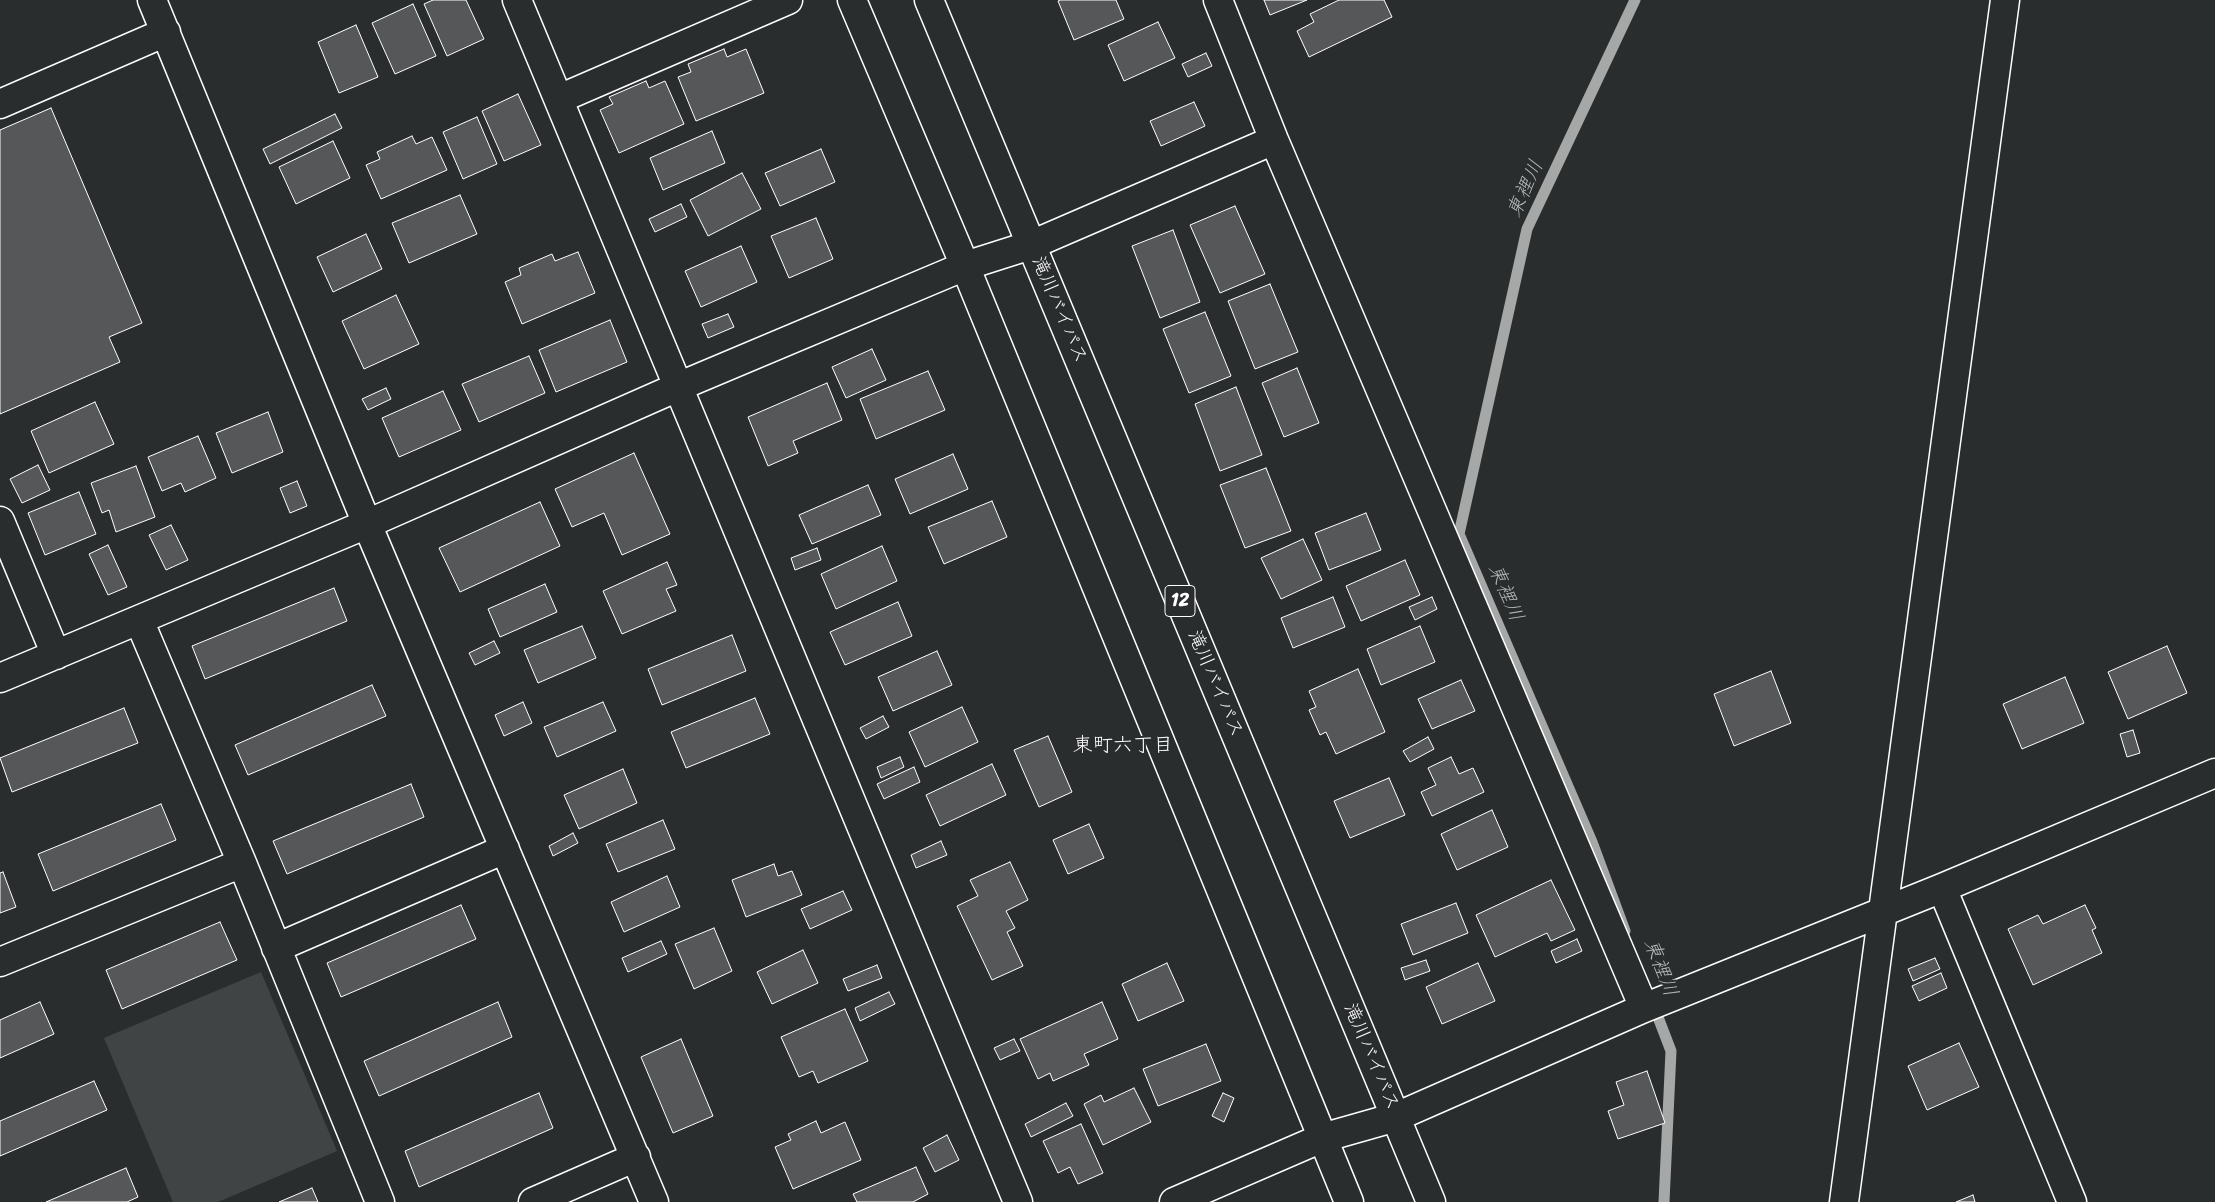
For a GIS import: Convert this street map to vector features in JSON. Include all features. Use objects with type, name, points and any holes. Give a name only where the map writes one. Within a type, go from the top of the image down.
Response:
[{"type":"main road","points":[[152,0],[367,524],[654,1202]]},
{"type":"main road","points":[[517,0],[680,386],[1018,1202]]},
{"type":"main road","points":[[559,99],[788,0]]},
{"type":"main road","points":[[852,0],[965,266],[1349,1202]]},
{"type":"main road","name":"滝川バイパス","points":[[929,0],[1431,1202]]},
{"type":"main road","points":[[1218,0],[1274,140],[1644,1008]]},
{"type":"main road","points":[[1844,1202],[2005,0]]},
{"type":"main road","points":[[1,102],[166,32]]},
{"type":"main road","points":[[0,678],[367,524],[680,386],[965,266],[1032,246],[1274,140]]},
{"type":"main road","points":[[0,522],[56,655]]},
{"type":"main road","points":[[138,620],[242,863],[380,1202]]},
{"type":"main road","points":[[1174,1202],[1322,1138],[1396,1117],[1644,1008],[1942,888],[2215,774]]},
{"type":"main road","points":[[276,948],[505,849]]},
{"type":"main road","points":[[0,962],[242,863]]},
{"type":"main road","points":[[1942,888],[2072,1202]]},
{"type":"main road","points":[[533,1202],[636,1157]]},
{"type":"shaded area","points":[[261,972],[337,1151],[218,1202],[173,1202],[104,1038]]},
{"type":"building","points":[[433,0],[466,0],[484,39],[447,56],[424,4]]},
{"type":"building","points":[[1116,0],[1124,19],[1074,40],[1058,1]]},
{"type":"building","points":[[1264,0],[1307,0],[1270,15]]},
{"type":"building","points":[[1339,0],[1384,0],[1392,17],[1309,57],[1297,31],[1314,22],[1310,14]]},
{"type":"building","points":[[413,4],[436,56],[395,74],[372,23]]},
{"type":"building","points":[[1158,22],[1175,58],[1124,81],[1108,45]]},
{"type":"building","points":[[356,25],[378,77],[339,93],[318,42]]},
{"type":"building","points":[[724,49],[727,57],[746,49],[764,93],[696,121],[678,77],[691,72],[688,64]]},
{"type":"building","points":[[1206,53],[1212,66],[1188,77],[1182,64]]},
{"type":"building","points":[[646,81],[649,88],[665,81],[684,124],[619,153],[600,110],[613,104],[609,97]]},
{"type":"building","points":[[518,94],[541,145],[504,161],[482,111]]},
{"type":"building","points":[[1194,102],[1205,126],[1161,146],[1150,121]]},
{"type":"building","points":[[51,108],[142,323],[109,337],[120,362],[0,414],[0,130]]},
{"type":"building","points":[[335,114],[342,128],[270,164],[263,149]]},
{"type":"building","points":[[477,117],[497,164],[463,179],[443,132]]},
{"type":"building","points":[[712,131],[725,163],[663,190],[650,158]]},
{"type":"building","points":[[412,136],[416,144],[432,137],[447,170],[381,199],[366,165],[380,159],[377,152]]},
{"type":"building","points":[[333,141],[350,178],[296,204],[279,167]]},
{"type":"building","points":[[821,149],[835,182],[780,206],[765,173]]},
{"type":"building","points":[[742,173],[761,209],[708,236],[690,200]]},
{"type":"building","points":[[460,195],[477,234],[409,263],[392,223]]},
{"type":"building","points":[[681,204],[687,217],[655,232],[649,219]]},
{"type":"building","points":[[1235,206],[1265,274],[1220,293],[1190,225]]},
{"type":"building","points":[[816,218],[833,259],[789,278],[771,236]]},
{"type":"building","points":[[1173,230],[1200,302],[1160,318],[1132,246]]},
{"type":"building","points":[[366,234],[382,269],[333,292],[317,257]]},
{"type":"building","points":[[741,246],[757,282],[701,307],[685,271]]},
{"type":"building","points":[[578,252],[595,293],[522,324],[505,282],[521,275],[519,268],[552,254],[555,261]]},
{"type":"building","points":[[1270,284],[1298,352],[1255,369],[1228,301]]},
{"type":"building","points":[[396,295],[419,344],[364,369],[342,321]]},
{"type":"building","points":[[1205,312],[1231,376],[1189,393],[1163,329]]},
{"type":"building","points":[[728,314],[734,327],[708,338],[702,324]]},
{"type":"building","points":[[610,320],[627,362],[556,392],[539,350]]},
{"type":"building","points":[[872,349],[886,380],[846,398],[832,367]]},
{"type":"building","points":[[529,356],[545,393],[479,422],[462,384]]},
{"type":"building","points":[[1297,368],[1319,423],[1284,437],[1262,383]]},
{"type":"building","points":[[928,371],[945,410],[876,439],[860,399]]},
{"type":"building","points":[[827,383],[842,420],[793,441],[798,453],[768,466],[748,417]]},
{"type":"building","points":[[1236,387],[1262,455],[1220,471],[1195,404]]},
{"type":"building","points":[[386,388],[391,399],[368,410],[362,399]]},
{"type":"building","points":[[443,391],[461,430],[399,457],[382,418]]},
{"type":"building","points":[[95,402],[114,444],[49,473],[31,431]]},
{"type":"building","points":[[268,412],[283,452],[232,473],[216,433]]},
{"type":"building","points":[[198,436],[216,478],[185,492],[181,483],[162,491],[148,457]]},
{"type":"building","points":[[634,453],[670,534],[622,555],[604,513],[572,527],[555,489]]},
{"type":"building","points":[[953,454],[968,489],[910,514],[895,479]]},
{"type":"building","points":[[38,465],[50,490],[22,503],[10,479]]},
{"type":"building","points":[[136,466],[155,517],[116,532],[109,510],[102,513],[91,483]]},
{"type":"building","points":[[1266,468],[1291,531],[1245,548],[1220,485]]},
{"type":"building","points":[[297,481],[307,506],[290,513],[280,488]]},
{"type":"building","points":[[868,485],[881,515],[812,544],[799,515]]},
{"type":"building","points":[[79,492],[96,534],[45,555],[28,513]]},
{"type":"building","points":[[992,501],[1007,537],[944,564],[928,527]]},
{"type":"building","points":[[540,502],[560,546],[460,592],[439,548]]},
{"type":"building","points":[[1366,513],[1381,550],[1329,570],[1315,533]]},
{"type":"building","points":[[171,525],[188,560],[166,570],[149,535]]},
{"type":"building","points":[[1303,539],[1322,580],[1281,599],[1261,558]]},
{"type":"building","points":[[108,545],[127,587],[108,595],[89,554]]},
{"type":"building","points":[[882,546],[897,581],[836,609],[821,574]]},
{"type":"building","points":[[817,548],[821,560],[795,570],[791,558]]},
{"type":"building","points":[[1405,560],[1420,595],[1361,621],[1346,586]]},
{"type":"building","points":[[667,562],[677,585],[666,589],[676,611],[622,634],[603,591]]},
{"type":"building","points":[[545,584],[557,612],[500,637],[488,609]]},
{"type":"building","points":[[334,588],[347,621],[205,679],[192,646]]},
{"type":"building","points":[[1333,597],[1345,627],[1293,648],[1281,618]]},
{"type":"building","points":[[1432,597],[1437,609],[1415,620],[1409,607]]},
{"type":"building","points":[[898,602],[912,636],[845,665],[830,632]]},
{"type":"building","points":[[582,626],[596,658],[538,683],[524,650]]},
{"type":"building","points":[[1420,626],[1435,662],[1381,685],[1367,649]]},
{"type":"building","points":[[732,635],[746,671],[662,705],[648,669]]},
{"type":"building","points":[[494,641],[500,653],[475,665],[469,653]]},
{"type":"building","points":[[2167,646],[2187,693],[2128,719],[2108,672]]},
{"type":"building","points":[[937,651],[952,685],[893,711],[878,677]]},
{"type":"building","points":[[1358,669],[1385,732],[1336,754],[1326,732],[1320,735],[1309,710],[1316,707],[1309,691]]},
{"type":"building","points":[[1771,671],[1791,723],[1734,746],[1714,694]]},
{"type":"building","points":[[2065,677],[2084,723],[2022,749],[2003,704]]},
{"type":"building","points":[[1461,680],[1475,711],[1432,729],[1418,699]]},
{"type":"building","points":[[372,685],[386,716],[248,775],[235,745]]},
{"type":"building","points":[[755,698],[770,734],[686,768],[671,732]]},
{"type":"building","points":[[523,702],[532,723],[504,736],[495,715]]},
{"type":"building","points":[[603,702],[616,731],[557,757],[544,727]]},
{"type":"building","points":[[962,707],[978,742],[925,767],[909,732]]},
{"type":"building","points":[[124,708],[138,743],[12,792],[0,758]]},
{"type":"building","points":[[883,716],[889,727],[866,739],[860,728]]},
{"type":"building","points":[[2133,730],[2140,753],[2127,757],[2120,734]]},
{"type":"building","points":[[1048,736],[1072,792],[1039,807],[1014,750]]},
{"type":"building","points":[[1428,737],[1434,749],[1410,762],[1403,751]]},
{"type":"building","points":[[900,757],[904,767],[881,778],[877,767]]},
{"type":"building","points":[[1451,757],[1459,774],[1473,768],[1484,792],[1432,816],[1421,792],[1436,785],[1428,768]]},
{"type":"building","points":[[992,764],[1006,795],[940,826],[926,795]]},
{"type":"building","points":[[914,767],[920,782],[884,799],[877,784]]},
{"type":"building","points":[[623,769],[637,803],[579,829],[564,795]]},
{"type":"building","points":[[1389,778],[1405,815],[1350,838],[1334,801]]},
{"type":"building","points":[[411,784],[424,817],[287,874],[273,841]]},
{"type":"building","points":[[161,804],[176,840],[53,891],[38,854]]},
{"type":"building","points":[[1492,810],[1508,847],[1457,870],[1441,834]]},
{"type":"building","points":[[663,820],[675,849],[618,872],[606,844]]},
{"type":"building","points":[[1089,824],[1104,858],[1068,874],[1053,840]]},
{"type":"building","points":[[573,833],[578,843],[553,856],[549,846]]},
{"type":"building","points":[[941,841],[947,855],[916,868],[911,855]]},
{"type":"building","points":[[1010,862],[1028,900],[1006,911],[1015,928],[1007,932],[1023,966],[992,980],[957,906],[978,896],[970,880]]},
{"type":"building","points":[[774,864],[778,876],[792,871],[802,895],[746,917],[732,880]]},
{"type":"building","points":[[3,872],[16,907],[0,913],[0,873]]},
{"type":"building","points":[[667,876],[680,907],[624,932],[611,902]]},
{"type":"building","points":[[1551,880],[1575,930],[1551,941],[1547,933],[1495,957],[1476,915]]},
{"type":"building","points":[[843,891],[852,910],[810,929],[801,909]]},
{"type":"building","points":[[1456,903],[1468,933],[1413,955],[1401,924]]},
{"type":"building","points":[[461,905],[476,939],[341,997],[327,963]]},
{"type":"building","points":[[2085,905],[2096,928],[2092,930],[2102,953],[2033,985],[2008,929],[2038,915],[2043,924]]},
{"type":"building","points":[[220,922],[237,960],[122,1009],[106,970]]},
{"type":"building","points":[[714,928],[732,971],[694,989],[675,944]]},
{"type":"building","points":[[1577,939],[1582,951],[1556,963],[1551,951]]},
{"type":"building","points":[[661,941],[667,954],[628,972],[622,958]]},
{"type":"building","points":[[803,950],[818,983],[772,1004],[757,972]]},
{"type":"building","points":[[1935,958],[1940,969],[1913,981],[1908,969]]},
{"type":"building","points":[[1426,960],[1430,971],[1405,980],[1401,968]]},
{"type":"building","points":[[1167,963],[1184,1001],[1138,1021],[1122,984]]},
{"type":"building","points":[[1478,963],[1495,1001],[1442,1024],[1426,987]]},
{"type":"building","points":[[877,965],[882,978],[848,991],[843,979]]},
{"type":"building","points":[[1941,973],[1947,988],[1919,1001],[1912,986]]},
{"type":"building","points":[[889,992],[895,1004],[860,1021],[855,1008]]},
{"type":"building","points":[[40,1002],[54,1034],[0,1058],[0,1020]]},
{"type":"building","points":[[498,1002],[512,1037],[379,1096],[364,1061]]},
{"type":"building","points":[[1102,1002],[1118,1039],[1084,1054],[1089,1065],[1053,1081],[1050,1073],[1038,1079],[1020,1039]]},
{"type":"building","points":[[845,1009],[868,1061],[818,1083],[813,1071],[799,1077],[781,1037]]},
{"type":"building","points":[[681,1039],[713,1116],[673,1133],[641,1057]]},
{"type":"building","points":[[1014,1039],[1020,1051],[1000,1060],[994,1048]]},
{"type":"building","points":[[1959,1043],[1979,1087],[1927,1110],[1908,1066]]},
{"type":"building","points":[[1206,1044],[1221,1081],[1158,1106],[1143,1069]]},
{"type":"building","points":[[1647,1071],[1665,1123],[1618,1139],[1608,1111],[1624,1105],[1616,1082]]},
{"type":"building","points":[[94,1081],[107,1110],[0,1156],[0,1121]]},
{"type":"building","points":[[1134,1088],[1151,1122],[1103,1145],[1084,1104],[1101,1095],[1104,1102]]},
{"type":"building","points":[[539,1093],[553,1128],[419,1187],[405,1151]]},
{"type":"building","points":[[1223,1093],[1234,1098],[1224,1122],[1212,1116]]},
{"type":"building","points":[[1066,1103],[1073,1116],[1031,1137],[1025,1124]]},
{"type":"building","points":[[816,1121],[821,1133],[845,1122],[861,1160],[793,1189],[775,1147],[791,1140],[788,1134]]},
{"type":"building","points":[[1081,1124],[1103,1173],[1078,1184],[1070,1167],[1058,1173],[1043,1141]]},
{"type":"building","points":[[947,1135],[959,1160],[935,1172],[923,1148]]},
{"type":"building","points":[[916,1167],[928,1194],[913,1202],[857,1202],[853,1194]]},
{"type":"building","points":[[126,1168],[138,1197],[127,1202],[46,1202]]},
{"type":"building","points":[[312,1188],[318,1202],[279,1202]]},
{"type":"building","points":[[1973,1195],[1975,1202],[1956,1202]]},
{"type":"waterway","name":"東裡川","points":[[1625,931],[1592,842],[1459,534],[1527,229],[1635,0]]},
{"type":"waterway","name":"東裡川","points":[[1653,1004],[1671,1051],[1664,1202]]},
{"type":"district","name":"東町六丁目","points":[[1123,746]]}]
